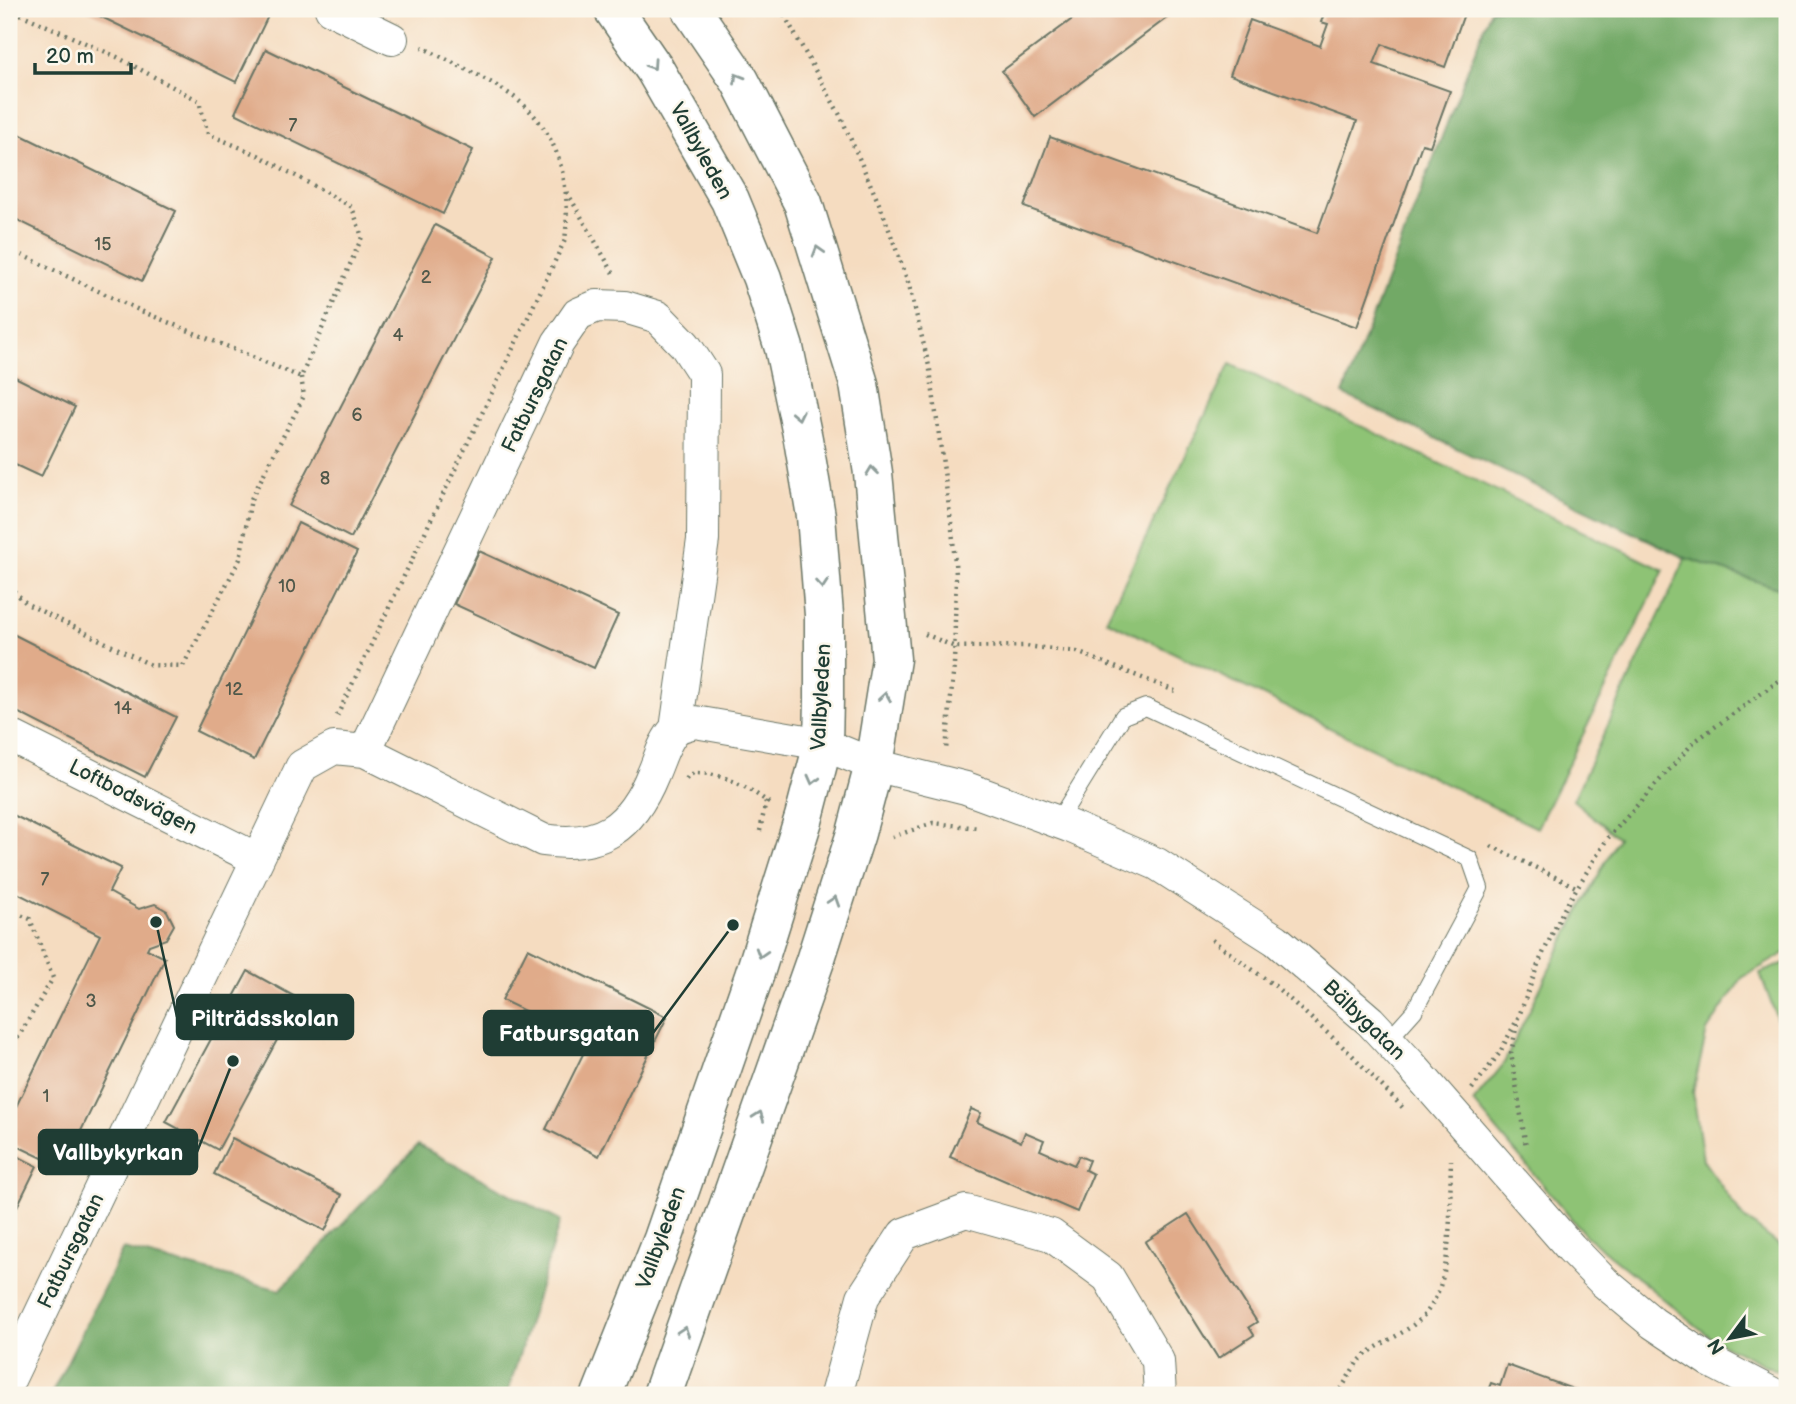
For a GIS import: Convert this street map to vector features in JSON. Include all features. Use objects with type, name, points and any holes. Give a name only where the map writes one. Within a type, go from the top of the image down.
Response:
[{"type":"main road","name":"Vallbyleden","points":[[601,1395],[663,1239],[754,976],[804,817],[823,744],[824,615],[816,516],[784,348],[762,278],[730,200],[655,70],[613,9]]},
{"type":"main road","points":[[662,1395],[815,961],[856,833],[874,765],[891,659],[873,473],[859,384],[803,203],[740,81],[691,9]]},
{"type":"street","points":[[331,9],[392,39]]},
{"type":"street","name":"Fatbursgatan","points":[[9,1380],[302,766],[349,750],[544,840],[567,844],[597,839],[610,833],[635,807],[676,729],[703,540],[704,374],[685,345],[658,317],[625,307],[597,306],[578,314],[558,343],[349,750]]},
{"type":"street","points":[[676,729],[695,722],[823,744],[874,765]]},
{"type":"street","name":"Loftbodsvägen","points":[[9,735],[257,859]]},
{"type":"street","name":"Bälbygatan","points":[[874,765],[966,788],[1058,821],[1157,864],[1276,940],[1370,1021],[1604,1282],[1653,1323],[1710,1361],[1775,1395]]},
{"type":"street","points":[[836,1395],[863,1297],[904,1234],[966,1211],[1051,1235],[1108,1277],[1158,1361],[1160,1395]]},
{"type":"lane","points":[[1058,821],[1123,716],[1146,707],[1469,859],[1480,888],[1414,1011],[1388,1040]]},
{"type":"path","points":[[9,9],[117,57],[199,101],[208,134],[258,155],[352,207],[362,237],[301,377],[304,396],[251,499],[240,559],[183,666],[151,665],[27,604],[9,586]]},
{"type":"path","points":[[781,9],[841,117],[883,214],[909,285],[930,370],[956,574],[955,647],[947,742],[933,823],[991,830]]},
{"type":"path","points":[[9,42],[16,12]]},
{"type":"path","points":[[349,750],[332,725],[565,240],[568,216],[562,168],[553,145],[524,106],[508,93],[402,37],[392,39]]},
{"type":"path","points":[[567,192],[634,310]]},
{"type":"path","points":[[9,249],[141,311],[301,377]]},
{"type":"path","points":[[920,633],[955,647]]},
{"type":"path","points":[[1209,938],[1275,986],[1352,1055],[1394,1101],[1425,1127],[1477,1085],[1499,1054],[1519,1016],[1539,962],[1564,909],[1607,839],[1694,742],[1787,675]]},
{"type":"path","points":[[684,781],[693,773],[714,773],[741,784],[775,807],[804,817]]},
{"type":"path","points":[[9,910],[30,919],[53,978],[9,1053]]},
{"type":"path","points":[[1519,1016],[1511,1053],[1527,1156]]},
{"type":"path","points":[[1337,1395],[1358,1363],[1371,1350],[1418,1322],[1429,1311],[1437,1295],[1446,1259],[1452,1149]]},
{"type":"green space","points":[[1491,9],[1787,9],[1787,591],[1686,558],[1343,394]]},
{"type":"green space","points":[[1230,364],[1664,570],[1537,828],[1106,620]]},
{"type":"green space","points":[[1686,558],[1787,591],[1787,952],[1742,978],[1707,1031],[1693,1092],[1703,1160],[1743,1217],[1787,1251],[1787,1376],[1714,1340],[1586,1236],[1473,1102],[1503,1065],[1618,838],[1573,800]]},
{"type":"green space","points":[[1787,962],[1787,1046],[1760,973]]},
{"type":"green space","points":[[418,1145],[560,1221],[507,1395],[51,1395],[123,1249],[280,1290]]},
{"type":"building","points":[[85,9],[264,9],[270,12],[236,82]]},
{"type":"building","points":[[1086,9],[1162,9],[1168,17],[1035,117],[1002,71]]},
{"type":"building","points":[[1326,9],[1465,11],[1445,67],[1382,44],[1374,64],[1450,91],[1430,146],[1422,144],[1357,327],[1024,207],[1050,137],[1317,233],[1357,121],[1230,75],[1250,20],[1320,46],[1328,24],[1321,22]]},
{"type":"building","points":[[266,49],[473,150],[443,214],[235,113]]},
{"type":"building","points":[[9,129],[176,211],[142,281],[9,216]]},
{"type":"building","points":[[435,225],[496,257],[351,538],[289,506]]},
{"type":"building","points":[[9,374],[75,407],[41,477],[9,462]]},
{"type":"building","points":[[298,523],[357,552],[254,760],[196,731]]},
{"type":"building","points":[[479,551],[618,615],[594,668],[454,604]]},
{"type":"building","points":[[9,632],[176,717],[145,777],[9,708]]},
{"type":"building","points":[[9,813],[121,868],[109,892],[139,909],[155,904],[167,911],[174,925],[166,939],[149,945],[147,949],[165,958],[63,1168],[9,1142],[9,1121],[100,935],[9,889]]},
{"type":"building","points":[[528,948],[667,1017],[599,1156],[546,1129],[589,1042],[502,1000]]},
{"type":"building","points":[[248,971],[299,999],[218,1150],[166,1122]]},
{"type":"building","points":[[971,1109],[981,1113],[977,1122],[1021,1142],[1025,1132],[1044,1140],[1040,1150],[1074,1165],[1079,1156],[1089,1160],[1085,1170],[1093,1174],[1077,1212],[950,1157]]},
{"type":"building","points":[[232,1138],[342,1195],[325,1231],[214,1174]]},
{"type":"building","points":[[9,1152],[37,1166],[9,1223]]},
{"type":"building","points":[[1188,1214],[1257,1322],[1249,1327],[1254,1335],[1218,1358],[1145,1242]]},
{"type":"building","points":[[1507,1365],[1589,1395],[1486,1395],[1491,1383],[1500,1386]]},
{"type":"place","name":"Pilträdsskolan","points":[[156,922]]},
{"type":"place","name":"Fatbursgatan","points":[[733,925]]},
{"type":"place","name":"Vallbykyrkan","points":[[233,1061]]}]
